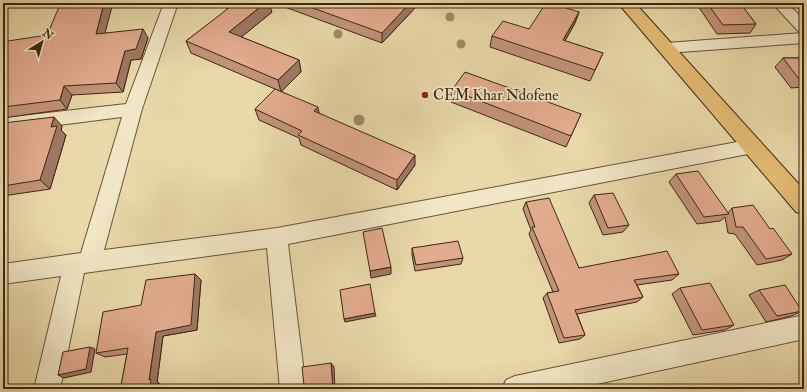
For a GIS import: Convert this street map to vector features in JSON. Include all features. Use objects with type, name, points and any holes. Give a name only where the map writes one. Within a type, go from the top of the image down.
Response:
[{"type":"main road","points":[[626,3],[753,146],[804,206]]},
{"type":"street","points":[[47,389],[83,262],[133,108],[171,3]]},
{"type":"street","points":[[779,3],[804,29]]},
{"type":"street","points":[[666,48],[804,38]]},
{"type":"street","points":[[3,125],[133,108]]},
{"type":"street","points":[[3,274],[277,237],[753,146]]},
{"type":"street","points":[[277,237],[293,389]]},
{"type":"street","points":[[515,389],[804,327]]},
{"type":"building","points":[[79,3],[104,3],[96,34],[143,29],[136,49],[125,51],[116,83],[64,86],[60,100],[3,107],[3,49],[8,41],[47,35],[59,7],[78,5]]},
{"type":"building","points":[[229,3],[265,3],[229,32],[299,60],[278,80],[186,41],[230,7],[226,5]]},
{"type":"building","points":[[299,3],[410,3],[382,33]]},
{"type":"building","points":[[546,3],[579,12],[563,40],[603,53],[595,70],[492,36],[503,21],[529,29]]},
{"type":"building","points":[[707,3],[740,3],[756,24],[723,25]]},
{"type":"building","points":[[783,58],[804,58],[804,79],[799,79]]},
{"type":"building","points":[[465,72],[581,114],[571,136],[452,90]]},
{"type":"building","points":[[275,89],[318,107],[314,111],[415,155],[397,180],[298,135],[302,131],[255,109]]},
{"type":"building","points":[[54,117],[51,127],[57,126],[40,180],[3,186],[3,123]]},
{"type":"building","points":[[698,171],[729,214],[704,217],[676,174]]},
{"type":"building","points":[[613,193],[629,225],[608,228],[594,195]]},
{"type":"building","points":[[549,198],[579,268],[667,251],[679,274],[634,280],[643,297],[575,310],[585,335],[564,338],[547,293],[559,291],[532,227],[535,227],[526,202]]},
{"type":"building","points":[[753,205],[770,229],[773,228],[792,254],[766,259],[743,227],[736,227],[732,208]]},
{"type":"building","points":[[382,228],[391,267],[370,271],[363,232]]},
{"type":"building","points":[[458,241],[463,258],[416,265],[412,248]]},
{"type":"building","points":[[195,274],[191,325],[156,332],[149,380],[151,379],[150,389],[109,389],[121,386],[128,348],[96,353],[103,312],[141,305],[146,280]]},
{"type":"building","points":[[710,283],[734,325],[702,330],[680,288]]},
{"type":"building","points":[[370,284],[375,313],[344,319],[340,290]]},
{"type":"building","points":[[785,285],[802,311],[777,316],[759,290]]},
{"type":"building","points":[[90,347],[86,369],[58,375],[63,352]]},
{"type":"building","points":[[331,363],[333,389],[304,389],[302,367]]},
{"type":"place","name":"CEM Khar Ndofene","points":[[425,95]]}]
